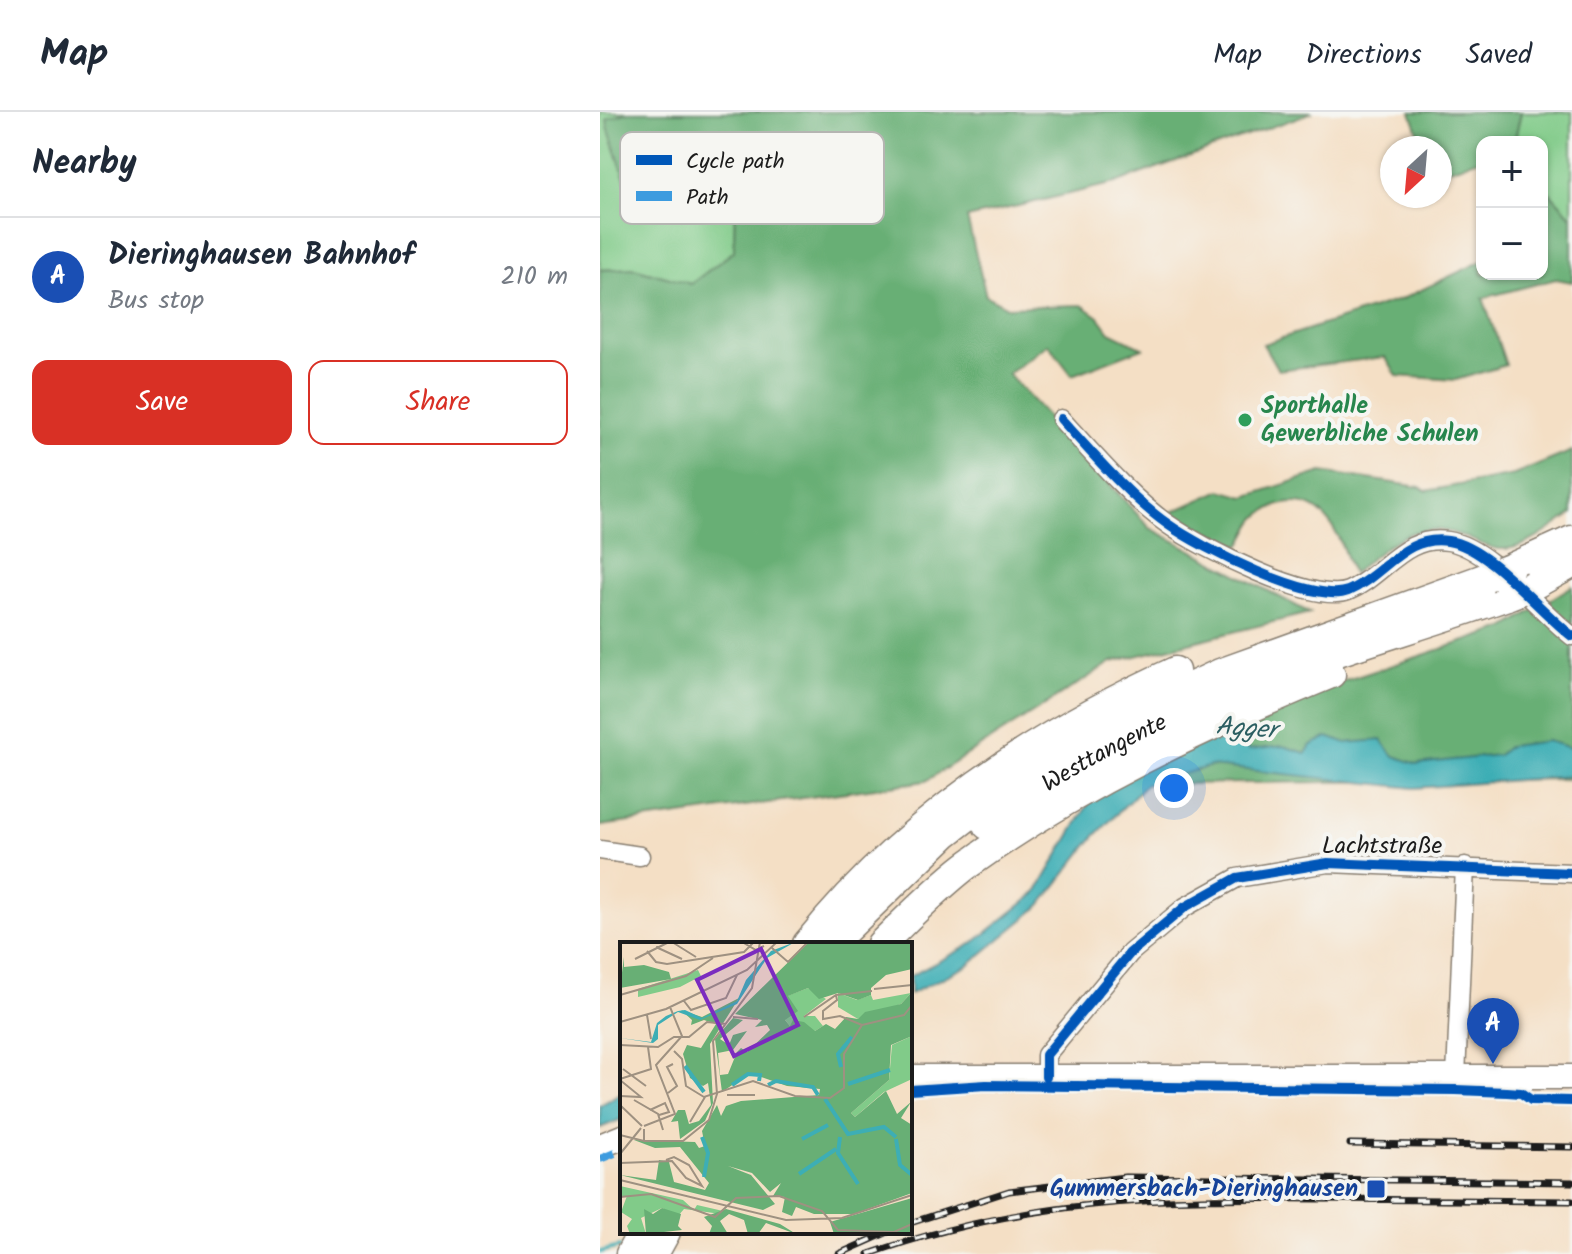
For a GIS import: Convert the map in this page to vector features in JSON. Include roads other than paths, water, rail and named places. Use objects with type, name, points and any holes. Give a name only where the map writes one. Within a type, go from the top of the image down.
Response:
[{"type":"highway","name":"Westtangente","points":[[860,942],[921,879],[1000,816],[1045,784],[1178,702],[1257,680],[1435,622],[1509,582],[1572,540]]},
{"type":"highway","name":"Westtangente","points":[[833,942],[945,834],[1018,778],[1092,733],[1178,702],[1339,633],[1572,564]]},
{"type":"highway","points":[[883,942],[964,868],[1048,811],[1112,774],[1263,702],[1406,643],[1435,622]]},
{"type":"highway","points":[[809,942],[870,874],[931,817],[993,770],[1089,711],[1196,663],[1310,632],[1339,633]]},
{"type":"highway","points":[[630,1254],[641,1234]]},
{"type":"highway","points":[[654,1254],[665,1234]]},
{"type":"main road","points":[[912,1077],[1572,1077]]},
{"type":"main road","points":[[600,1146],[620,1138]]},
{"type":"street","points":[[1061,419],[1169,525],[1287,584],[1318,593],[1347,591],[1411,545],[1431,540],[1449,541],[1476,551],[1572,636]]},
{"type":"street","points":[[600,850],[640,856]]},
{"type":"street","name":"Lachtstraße","points":[[1046,1077],[1046,1055],[1130,953],[1185,907],[1237,878],[1328,863],[1465,866],[1572,873]]},
{"type":"street","points":[[1456,1077],[1465,866]]},
{"type":"water","points":[[1227,729],[1249,750],[1283,746],[1306,753],[1311,745],[1328,737],[1344,743],[1381,740],[1394,756],[1417,764],[1498,755],[1509,746],[1547,741],[1572,748],[1572,776],[1414,788],[1211,766],[1145,785],[1095,836],[1041,905],[967,966],[912,993],[912,975],[972,944],[1036,893],[1098,787]]},
{"type":"water","points":[[620,1094],[620,1120],[600,1128],[600,1105]]},
{"type":"waterway","points":[[600,1252],[620,1247]]},
{"type":"railway","points":[[1350,1144],[1572,1147]]},
{"type":"railway","points":[[912,1222],[1009,1191],[1125,1177],[1572,1182]]},
{"type":"railway","points":[[869,1254],[927,1235],[984,1222],[1039,1211],[1094,1205],[1263,1198],[1572,1201]]},
{"type":"railway","points":[[839,1254],[884,1234]]},
{"type":"place","name":"Sporthalle Gewerbliche Schulen","points":[[1245,420]]},
{"type":"place","name":"Dieringhausen Bahnhof","points":[[1493,1064]]},
{"type":"place","name":"Gummersbach-Dieringhausen","points":[[1376,1189]]},
{"type":"water label","name":"Agger","points":[[1246,729]]}]
